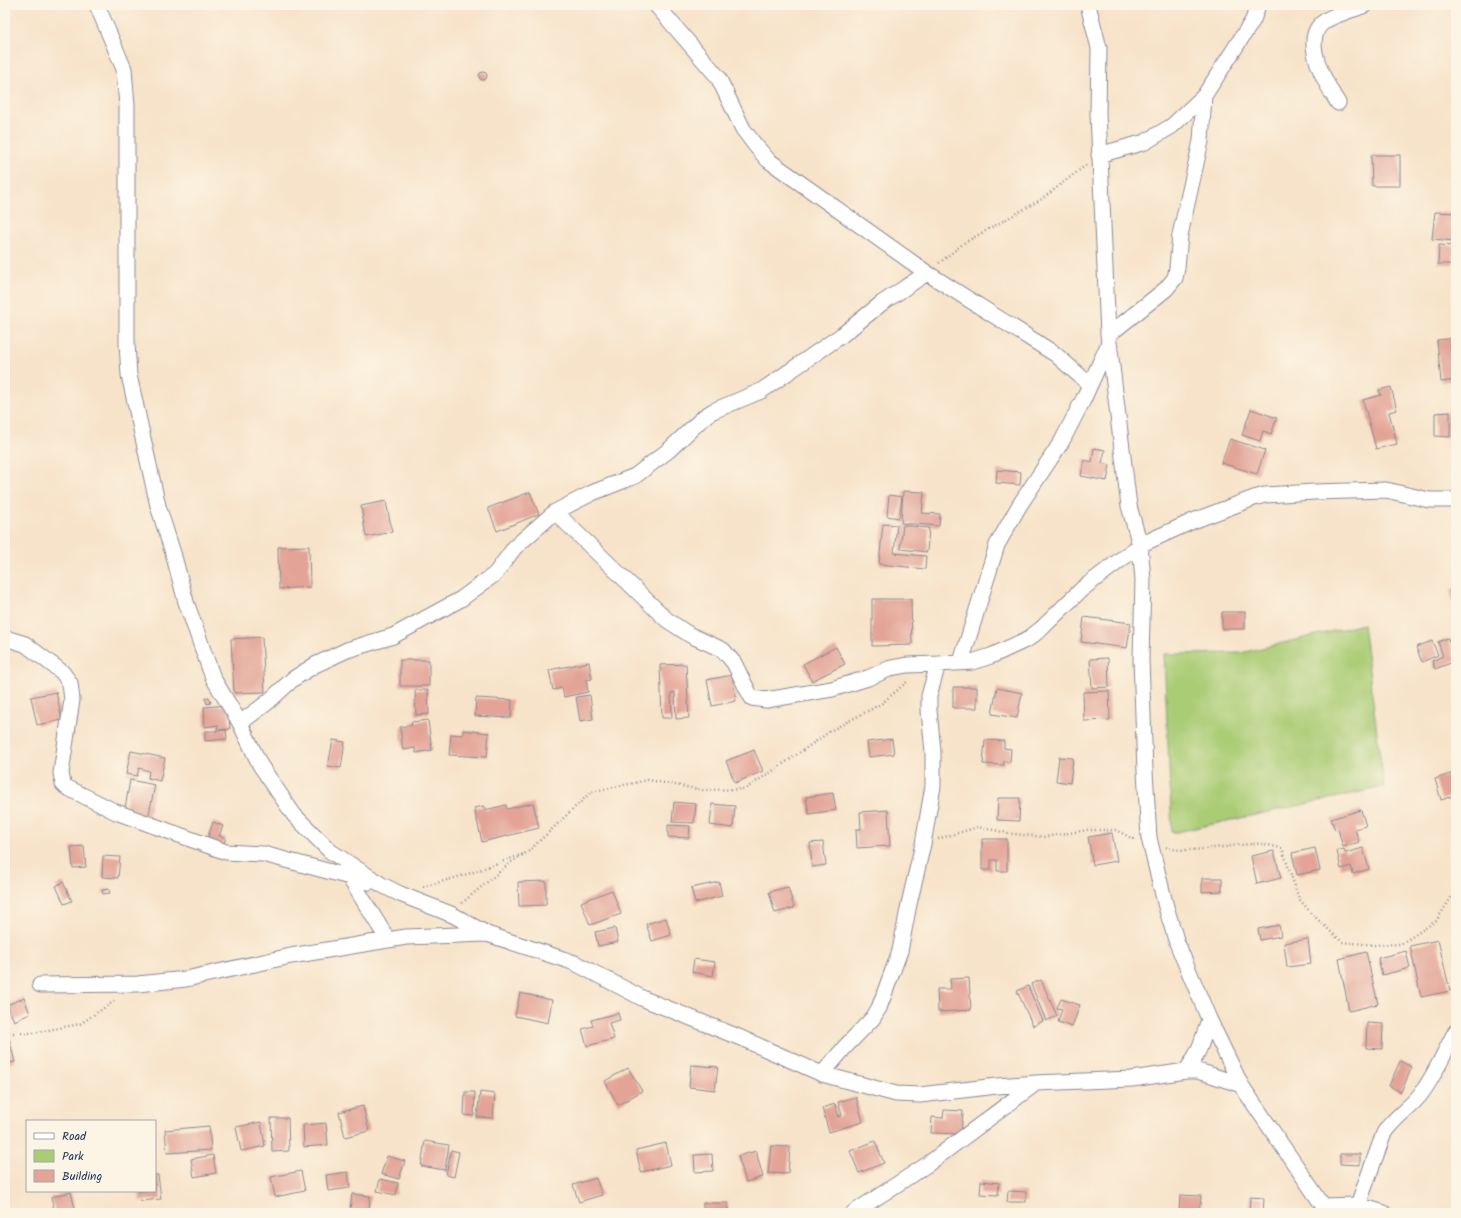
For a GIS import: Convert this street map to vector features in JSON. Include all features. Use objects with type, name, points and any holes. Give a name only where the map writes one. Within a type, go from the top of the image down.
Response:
[{"type":"street","points":[[97,5],[124,69],[125,79],[127,106],[126,343],[129,375],[158,506],[186,602],[213,678],[240,723],[260,765],[294,815],[330,851],[350,876],[388,940]]},
{"type":"street","points":[[656,5],[718,77],[743,129],[755,146],[768,160],[927,273],[1055,354],[1089,384]]},
{"type":"street","points":[[1088,5],[1099,48],[1099,155],[1108,339],[1129,506],[1140,545],[1143,580],[1141,659],[1149,838],[1166,907],[1177,943],[1209,1019],[1241,1085],[1325,1210],[1356,1209],[1384,1213]]},
{"type":"street","points":[[1099,155],[1145,142],[1172,126],[1204,96],[1253,20],[1258,5]]},
{"type":"street","points":[[1338,102],[1326,84],[1316,55],[1314,46],[1317,30],[1326,20],[1365,5]]},
{"type":"street","points":[[961,662],[997,545],[1019,506],[1062,441],[1083,400],[1108,339],[1121,325],[1166,289],[1175,278],[1178,268],[1180,235],[1201,141],[1204,96]]},
{"type":"street","points":[[240,723],[268,702],[293,679],[315,666],[347,650],[394,636],[461,599],[495,574],[515,547],[555,512],[592,493],[635,476],[669,450],[705,416],[762,391],[842,335],[882,303],[927,273]]},
{"type":"street","points":[[555,512],[667,620],[690,635],[723,650],[734,663],[752,698],[766,700],[832,689],[868,678],[891,668],[907,665],[972,662],[992,656],[1028,638],[1041,629],[1069,600],[1140,545],[1193,521],[1264,495],[1386,490],[1429,500],[1456,500]]},
{"type":"street","points":[[5,638],[25,644],[62,672],[70,683],[72,700],[61,773],[63,784],[66,787],[116,812],[226,852],[263,854],[382,885]]},
{"type":"street","points":[[822,1074],[845,1047],[866,1026],[879,1008],[900,951],[923,844],[932,786],[933,752],[929,696],[932,664]]},
{"type":"street","points":[[330,851],[382,885],[400,894],[453,915],[487,934],[575,963],[644,999],[741,1038],[822,1074],[896,1094],[920,1095],[1036,1083],[1132,1079],[1186,1071],[1197,1071],[1241,1085]]},
{"type":"street","points":[[435,935],[453,915]]},
{"type":"street","points":[[40,985],[138,984],[186,979],[291,956],[388,940],[435,935],[487,934]]},
{"type":"street","points":[[1186,1071],[1199,1052],[1209,1019]]},
{"type":"street","points":[[1356,1209],[1384,1133],[1388,1126],[1420,1095],[1431,1078],[1456,1031]]},
{"type":"street","points":[[853,1213],[928,1164],[1036,1083]]},
{"type":"path","points":[[927,273],[964,243],[1042,199],[1099,155]]},
{"type":"path","points":[[453,915],[462,903],[510,863],[529,851],[591,792],[648,780],[702,790],[745,789],[832,730],[881,704],[932,664]]},
{"type":"path","points":[[923,844],[978,827],[1013,834],[1045,837],[1087,830],[1116,830],[1140,843],[1149,838],[1172,850],[1204,849],[1257,843],[1282,848],[1299,899],[1313,915],[1342,942],[1374,945],[1401,944],[1436,921],[1456,890]]},
{"type":"path","points":[[423,888],[468,874],[529,851]]},
{"type":"path","points":[[5,1033],[33,1033],[80,1024],[119,998]]},
{"type":"green space","points":[[1363,624],[1384,787],[1172,833],[1164,654],[1241,653]]},
{"type":"building","points":[[481,72],[485,72],[487,76],[485,80],[481,80],[479,78],[479,74]]},
{"type":"building","points":[[1371,155],[1400,155],[1400,186],[1372,186]]},
{"type":"building","points":[[1435,212],[1456,213],[1455,241],[1432,239]]},
{"type":"building","points":[[1439,245],[1454,246],[1453,264],[1438,264]]},
{"type":"building","points":[[1456,338],[1456,380],[1441,382],[1437,340]]},
{"type":"building","points":[[1391,387],[1397,410],[1389,412],[1397,444],[1376,449],[1363,400],[1381,395],[1379,390]]},
{"type":"building","points":[[1251,409],[1277,418],[1271,434],[1263,431],[1260,441],[1242,435]]},
{"type":"building","points":[[1450,412],[1450,437],[1435,436],[1435,413]]},
{"type":"building","points":[[1230,439],[1265,450],[1257,474],[1221,463]]},
{"type":"building","points":[[1094,448],[1105,450],[1102,463],[1110,465],[1107,481],[1081,476],[1084,460],[1092,462]]},
{"type":"building","points":[[1456,448],[1456,475],[1455,475],[1453,449]]},
{"type":"building","points":[[997,470],[1021,472],[1020,485],[996,483]]},
{"type":"building","points":[[903,491],[924,492],[922,513],[940,514],[939,526],[901,523]]},
{"type":"building","points":[[530,492],[539,514],[497,531],[488,508]]},
{"type":"building","points":[[889,495],[902,497],[899,518],[887,516]]},
{"type":"building","points":[[386,501],[392,532],[366,537],[361,506]]},
{"type":"building","points":[[883,524],[897,525],[894,553],[926,556],[925,569],[879,564]]},
{"type":"building","points":[[903,525],[929,528],[927,552],[900,549]]},
{"type":"building","points":[[309,546],[310,587],[279,589],[278,547]]},
{"type":"building","points":[[1456,588],[1456,601],[1453,601],[1450,590]]},
{"type":"building","points":[[872,599],[911,599],[912,645],[872,646]]},
{"type":"building","points":[[1222,612],[1245,612],[1245,629],[1222,629]]},
{"type":"building","points":[[1084,617],[1131,623],[1127,648],[1081,642]]},
{"type":"building","points":[[262,637],[265,692],[234,693],[231,639]]},
{"type":"building","points":[[1448,638],[1456,661],[1435,669],[1432,661],[1443,656],[1438,642]]},
{"type":"building","points":[[1432,641],[1438,655],[1422,662],[1416,647]]},
{"type":"building","points":[[836,647],[845,664],[812,681],[803,664]]},
{"type":"building","points":[[1108,658],[1109,687],[1092,688],[1090,659]]},
{"type":"building","points":[[400,660],[429,660],[429,686],[400,686]]},
{"type":"building","points":[[589,662],[592,679],[586,680],[588,692],[564,697],[562,688],[553,690],[549,670]]},
{"type":"building","points":[[686,664],[689,718],[676,719],[675,692],[671,693],[672,718],[662,718],[660,665]]},
{"type":"building","points":[[732,675],[736,701],[712,706],[707,680]]},
{"type":"building","points":[[953,687],[977,687],[977,708],[953,708]]},
{"type":"building","points":[[997,688],[1022,693],[1017,718],[992,714]]},
{"type":"building","points":[[415,690],[428,690],[429,714],[416,715]]},
{"type":"building","points":[[1109,691],[1110,720],[1084,721],[1083,692]]},
{"type":"building","points":[[56,692],[62,720],[37,725],[31,697]]},
{"type":"building","points":[[590,695],[593,719],[580,721],[576,697]]},
{"type":"building","points":[[209,697],[211,703],[207,704],[205,698]]},
{"type":"building","points":[[476,698],[512,700],[511,718],[475,716]]},
{"type":"building","points":[[228,705],[230,729],[219,730],[226,730],[227,739],[205,741],[205,731],[217,731],[218,725],[205,727],[204,707]]},
{"type":"building","points":[[428,720],[432,750],[416,753],[415,748],[403,750],[400,727],[412,725],[411,722]]},
{"type":"building","points":[[463,730],[489,733],[487,757],[449,755],[451,734],[463,735]]},
{"type":"building","points":[[892,739],[894,754],[869,757],[867,742]]},
{"type":"building","points":[[333,740],[345,742],[341,768],[328,766]]},
{"type":"building","points":[[985,740],[1004,741],[1004,748],[1011,749],[1010,762],[1004,761],[1004,765],[983,764]]},
{"type":"building","points":[[754,750],[763,771],[735,783],[726,761]]},
{"type":"building","points":[[131,751],[165,758],[160,781],[148,778],[149,771],[139,768],[137,776],[126,774]]},
{"type":"building","points":[[1059,757],[1073,758],[1070,783],[1056,781]]},
{"type":"building","points":[[1456,772],[1456,795],[1441,800],[1435,779]]},
{"type":"building","points":[[130,780],[155,785],[148,818],[124,814]]},
{"type":"building","points":[[833,793],[836,810],[809,814],[806,797]]},
{"type":"building","points":[[998,798],[1020,798],[1019,821],[997,820]]},
{"type":"building","points":[[674,802],[696,804],[694,823],[672,822]]},
{"type":"building","points":[[533,803],[539,828],[482,842],[474,808],[484,806],[485,810],[506,805],[507,809]]},
{"type":"building","points":[[712,804],[735,806],[733,828],[710,825]]},
{"type":"building","points":[[888,810],[890,846],[857,848],[856,829],[861,829],[860,812]]},
{"type":"building","points":[[1361,810],[1366,826],[1355,829],[1359,842],[1343,847],[1338,829],[1335,830],[1331,819]]},
{"type":"building","points":[[213,822],[223,826],[219,836],[226,838],[222,848],[206,843]]},
{"type":"building","points":[[668,825],[690,826],[689,838],[668,837]]},
{"type":"building","points":[[1112,833],[1117,861],[1093,865],[1088,837]]},
{"type":"building","points":[[982,839],[1007,839],[1007,871],[997,871],[997,860],[991,860],[991,870],[982,870]]},
{"type":"building","points":[[823,842],[826,865],[812,867],[810,843]]},
{"type":"building","points":[[84,846],[86,867],[73,868],[71,847]]},
{"type":"building","points":[[1315,848],[1320,870],[1297,875],[1292,853]]},
{"type":"building","points":[[1363,848],[1369,869],[1353,874],[1351,866],[1341,869],[1337,851],[1344,849],[1345,853]]},
{"type":"building","points":[[1274,851],[1281,878],[1257,884],[1251,856]]},
{"type":"building","points":[[103,856],[120,857],[118,878],[102,877]]},
{"type":"building","points":[[1202,878],[1222,878],[1222,891],[1202,892]]},
{"type":"building","points":[[546,881],[546,905],[519,906],[518,882]]},
{"type":"building","points":[[63,882],[72,901],[64,904],[56,886]]},
{"type":"building","points":[[719,882],[722,896],[695,903],[691,888]]},
{"type":"building","points":[[788,887],[794,908],[775,913],[769,892]]},
{"type":"building","points":[[109,889],[110,893],[103,894],[102,890]]},
{"type":"building","points":[[612,890],[621,914],[590,925],[581,902]]},
{"type":"building","points":[[666,918],[671,935],[652,941],[646,924]]},
{"type":"building","points":[[1279,925],[1281,936],[1260,940],[1258,929]]},
{"type":"building","points":[[615,928],[618,942],[598,946],[595,932]]},
{"type":"building","points":[[1308,939],[1311,964],[1287,967],[1284,943]]},
{"type":"building","points":[[1438,940],[1450,991],[1421,997],[1410,946]]},
{"type":"building","points":[[1453,941],[1456,941],[1455,957]]},
{"type":"building","points":[[1406,951],[1410,968],[1382,975],[1378,958]]},
{"type":"building","points":[[1366,952],[1378,1004],[1349,1011],[1339,959]]},
{"type":"building","points":[[694,959],[715,962],[713,976],[692,972]]},
{"type":"building","points":[[969,978],[971,1010],[938,1012],[937,989],[951,989],[950,979]]},
{"type":"building","points":[[1041,980],[1057,1016],[1046,1021],[1031,984]]},
{"type":"building","points":[[1028,986],[1043,1021],[1033,1026],[1017,991]]},
{"type":"building","points":[[520,993],[552,1000],[548,1023],[515,1016]]},
{"type":"building","points":[[24,998],[30,1014],[14,1021],[7,1005]]},
{"type":"building","points":[[1061,999],[1080,1005],[1072,1027],[1058,1022],[1062,1009],[1057,1008]]},
{"type":"building","points":[[618,1013],[620,1020],[609,1023],[614,1039],[587,1046],[582,1029],[593,1026],[591,1020]]},
{"type":"building","points":[[1367,1023],[1383,1024],[1382,1049],[1366,1048]]},
{"type":"building","points":[[9,1038],[15,1062],[5,1064],[5,1039]]},
{"type":"building","points":[[1400,1061],[1412,1067],[1401,1092],[1389,1086]]},
{"type":"building","points":[[691,1065],[718,1067],[715,1090],[689,1087]]},
{"type":"building","points":[[628,1068],[642,1091],[618,1105],[605,1081]]},
{"type":"building","points":[[465,1092],[475,1092],[474,1116],[464,1115]]},
{"type":"building","points":[[480,1092],[495,1094],[493,1118],[477,1117]]},
{"type":"building","points":[[856,1097],[863,1122],[829,1132],[822,1108],[835,1104],[838,1117],[842,1115],[838,1102]]},
{"type":"building","points":[[363,1106],[369,1131],[345,1137],[339,1112]]},
{"type":"building","points":[[944,1110],[963,1111],[961,1134],[931,1133],[932,1117],[943,1118]]},
{"type":"building","points":[[271,1118],[288,1118],[289,1151],[272,1152]]},
{"type":"building","points":[[261,1122],[265,1146],[241,1151],[236,1127]]},
{"type":"building","points":[[326,1123],[328,1145],[304,1147],[303,1125]]},
{"type":"building","points":[[209,1126],[211,1150],[167,1153],[165,1130]]},
{"type":"building","points":[[425,1141],[449,1145],[445,1170],[421,1166]]},
{"type":"building","points":[[875,1141],[884,1163],[859,1173],[850,1151]]},
{"type":"building","points":[[666,1143],[671,1165],[641,1172],[636,1150]]},
{"type":"building","points":[[771,1146],[790,1147],[788,1174],[768,1173]]},
{"type":"building","points":[[451,1150],[459,1152],[454,1177],[446,1175]]},
{"type":"building","points":[[756,1151],[763,1177],[746,1182],[738,1156]]},
{"type":"building","points":[[712,1154],[713,1171],[695,1172],[694,1155]]},
{"type":"building","points":[[1340,1154],[1360,1154],[1360,1165],[1340,1164]]},
{"type":"building","points":[[213,1155],[216,1173],[194,1177],[191,1159]]},
{"type":"building","points":[[387,1156],[405,1161],[399,1179],[381,1174]]},
{"type":"building","points":[[301,1171],[305,1191],[275,1197],[271,1177]]},
{"type":"building","points":[[348,1172],[350,1188],[328,1191],[326,1175]]},
{"type":"building","points":[[156,1175],[158,1175],[161,1199],[140,1201],[139,1192],[156,1192]]},
{"type":"building","points":[[596,1178],[602,1195],[579,1202],[573,1185]]},
{"type":"building","points":[[380,1179],[398,1183],[396,1195],[377,1191]]},
{"type":"building","points":[[981,1181],[999,1183],[998,1195],[980,1194]]},
{"type":"building","points":[[1008,1191],[1026,1192],[1026,1202],[1007,1202]]},
{"type":"building","points":[[71,1192],[76,1213],[55,1213],[51,1197]]},
{"type":"building","points":[[352,1194],[370,1196],[369,1212],[350,1210]]},
{"type":"building","points":[[1180,1195],[1201,1196],[1199,1213],[1179,1213]]},
{"type":"building","points":[[1250,1197],[1264,1198],[1263,1213],[1249,1213]]},
{"type":"building","points":[[703,1203],[728,1203],[728,1213],[703,1213]]}]
